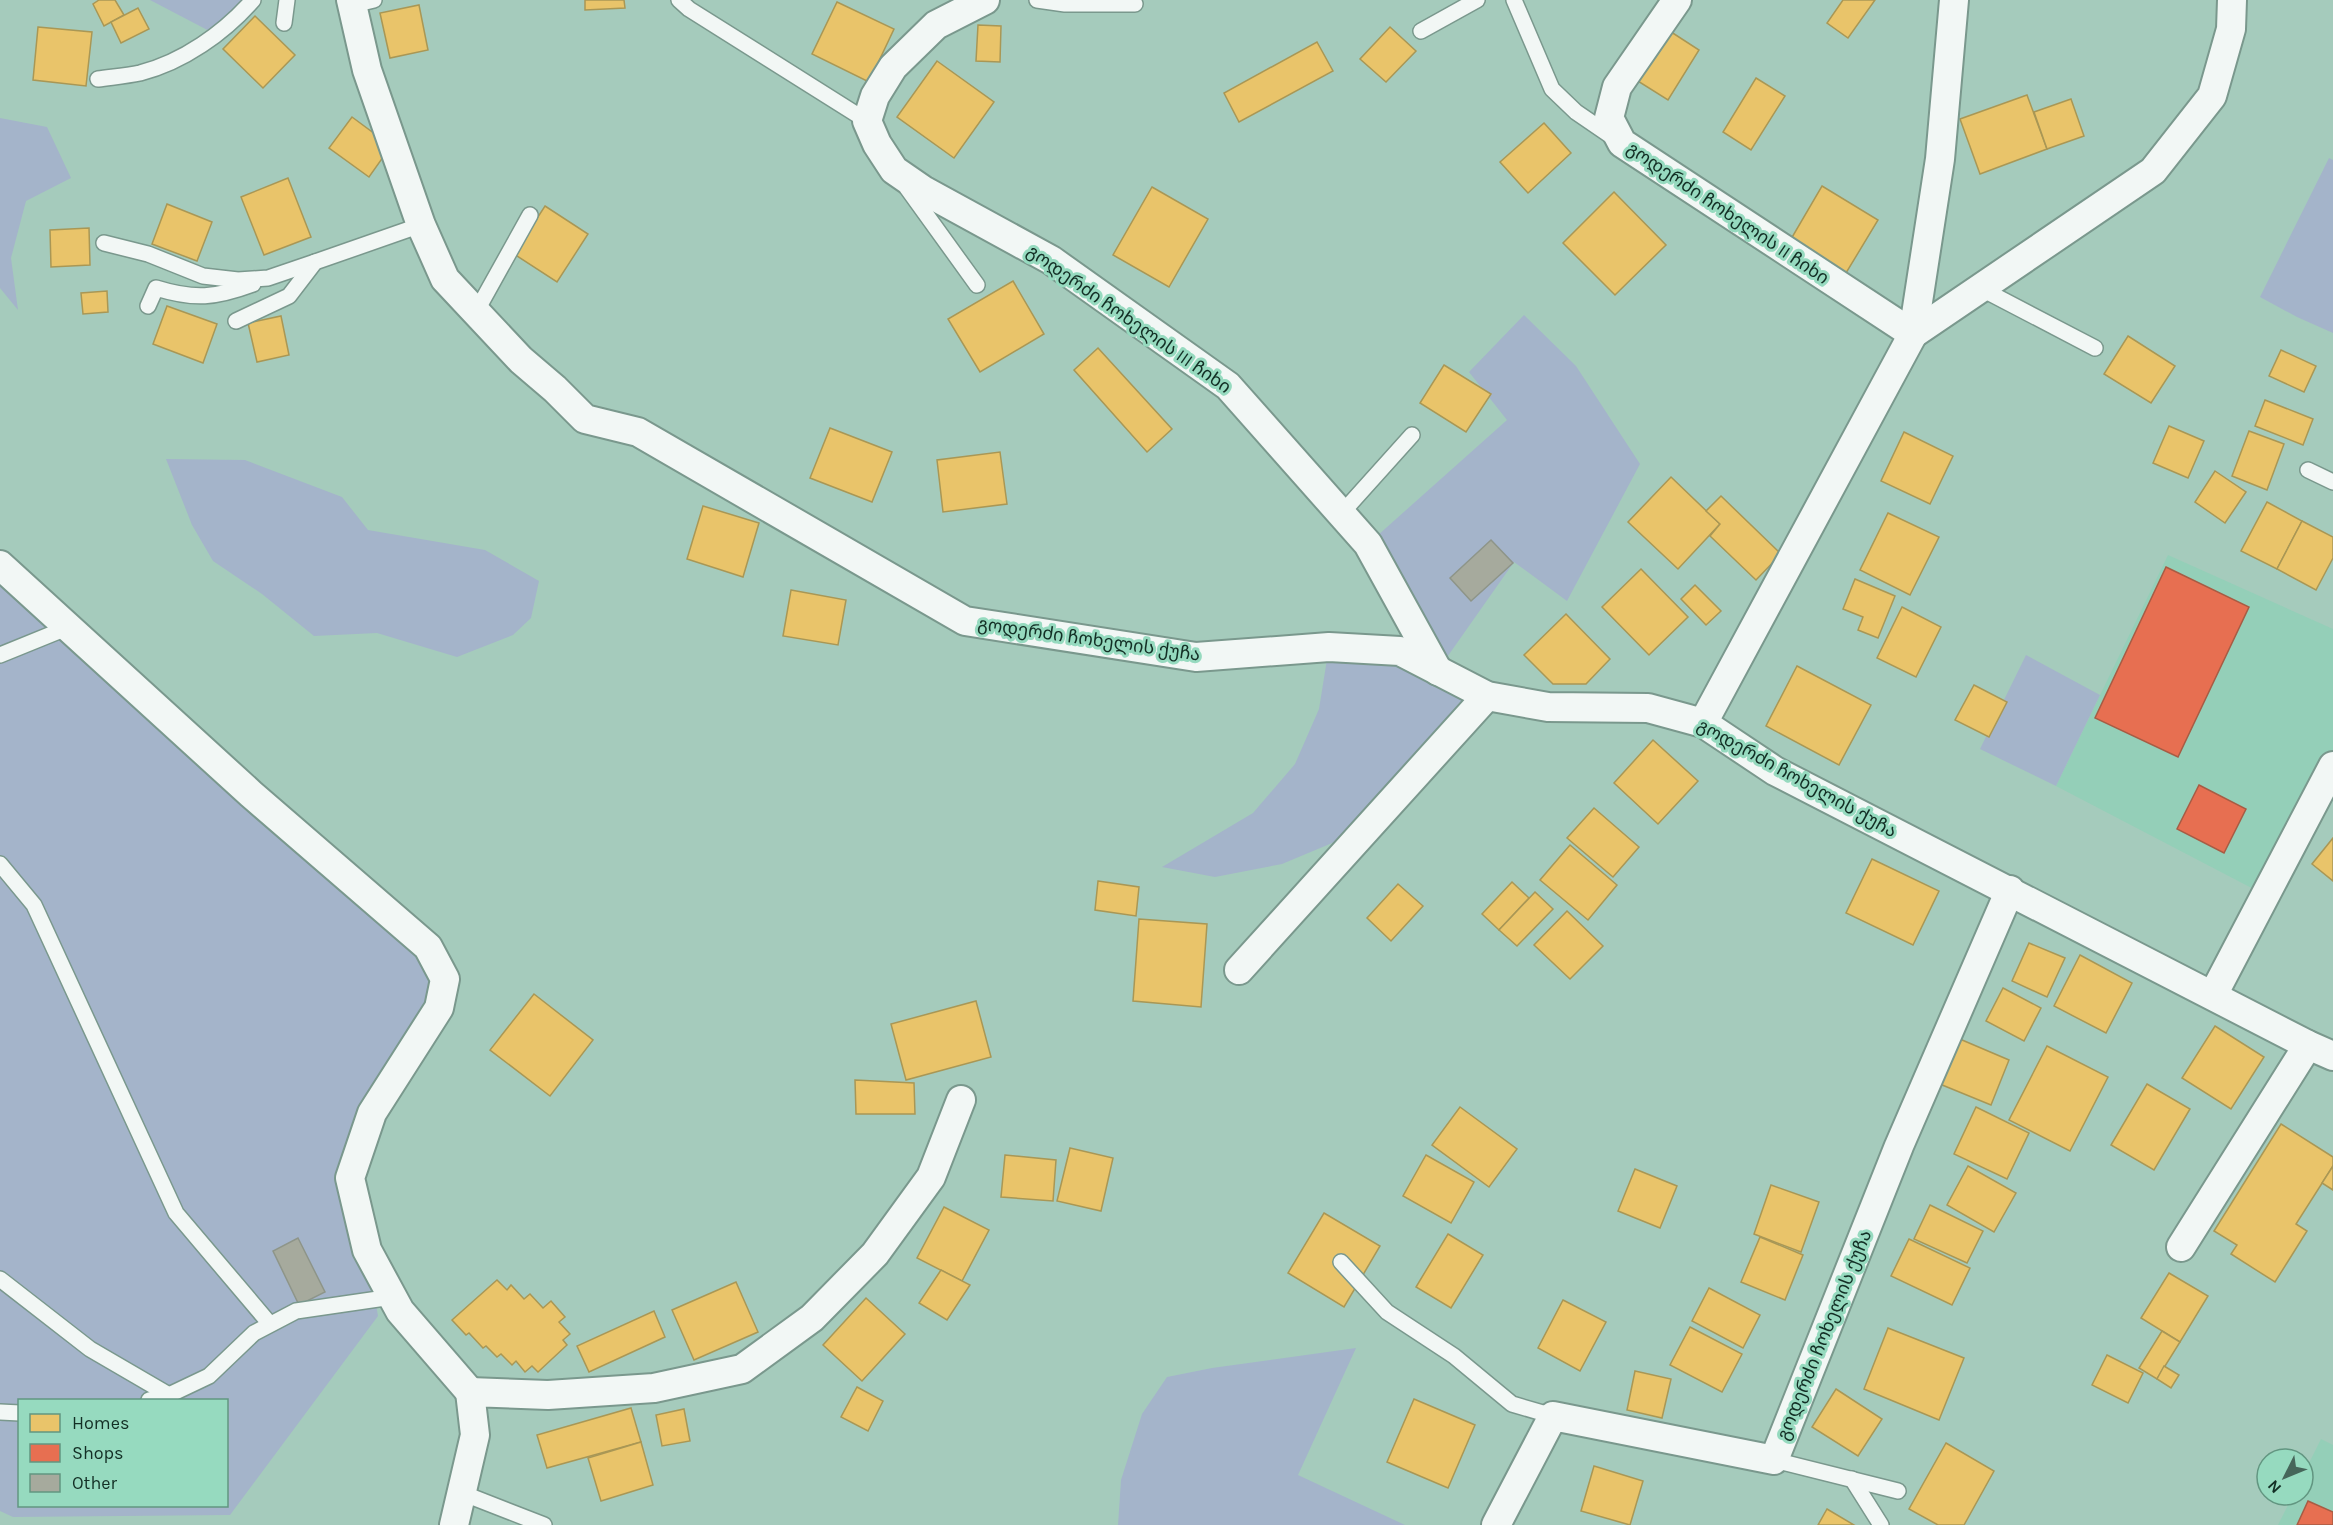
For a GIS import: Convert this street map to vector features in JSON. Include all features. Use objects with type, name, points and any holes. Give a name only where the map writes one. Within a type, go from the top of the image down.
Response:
[{"type":"street","points":[[867,121],[875,96],[893,67],[936,26],[985,0]]},
{"type":"street","name":"გოდერძი ჩოხელის II ჩიხი","points":[[1677,0],[1617,87],[1610,118],[1622,143],[1912,334]]},
{"type":"street","points":[[1703,723],[1912,334],[1940,159],[1954,0]]},
{"type":"street","points":[[1912,334],[2153,171],[2212,96],[2231,29],[2232,0]]},
{"type":"street","name":"გოდერძი ჩოხელის ქუჩა","points":[[360,2],[367,70],[421,225],[445,279],[521,360],[585,419],[638,432],[965,621],[1196,657],[1329,647],[1400,651],[1487,696],[1548,707],[1648,708],[1703,723],[1775,771],[2321,1050]]},
{"type":"street","name":"გოდერძი ჩოხელის III ჩიხი","points":[[867,121],[877,144],[894,170],[924,190],[1051,260],[1228,386],[1368,544],[1438,671]]},
{"type":"street","points":[[0,565],[251,794],[428,947],[446,979],[439,1008],[372,1113],[350,1178],[367,1250],[392,1297],[400,1311],[470,1392],[475,1435],[454,1525]]},
{"type":"street","points":[[1239,970],[1487,696]]},
{"type":"street","points":[[2213,995],[2333,766]]},
{"type":"street","name":"გოდერძი ჩოხელის ქუჩა","points":[[1553,1416],[1774,1460],[1899,1146],[2010,890]]},
{"type":"street","points":[[2181,1247],[2321,1050]]},
{"type":"street","points":[[470,1392],[548,1395],[654,1388],[742,1369],[812,1318],[875,1254],[931,1177],[960,1100]]},
{"type":"street","points":[[1496,1525],[1553,1416]]},
{"type":"lane","points":[[98,79],[141,72],[182,56],[217,35],[253,0]]},
{"type":"lane","points":[[284,23],[287,0]]},
{"type":"lane","points":[[679,0],[689,9],[867,121]]},
{"type":"lane","points":[[1036,0],[1065,4],[1135,4]]},
{"type":"lane","points":[[1421,31],[1477,0]]},
{"type":"lane","points":[[1514,0],[1552,89],[1576,112],[1622,143]]},
{"type":"lane","points":[[894,170],[977,285]]},
{"type":"lane","points":[[476,312],[530,215]]},
{"type":"lane","points":[[148,306],[156,288],[178,294],[211,297],[421,225]]},
{"type":"lane","points":[[104,243],[148,254],[202,276],[238,280],[268,279]]},
{"type":"lane","points":[[236,321],[289,296],[315,262]]},
{"type":"lane","points":[[1980,288],[2095,348]]},
{"type":"lane","points":[[1341,514],[1412,435]]},
{"type":"lane","points":[[2308,470],[2333,482]]},
{"type":"lane","points":[[0,655],[69,627]]},
{"type":"lane","points":[[0,864],[34,905],[176,1213],[270,1324]]},
{"type":"lane","points":[[1341,1262],[1387,1312],[1454,1356],[1512,1404],[1553,1416]]},
{"type":"lane","points":[[0,1279],[90,1349],[169,1395]]},
{"type":"lane","points":[[155,1399],[169,1395],[209,1376],[254,1333],[296,1311],[392,1297]]},
{"type":"lane","points":[[0,1412],[18,1413]]},
{"type":"lane","points":[[1774,1460],[1898,1491]]},
{"type":"lane","points":[[1852,1479],[1881,1525]]},
{"type":"lane","points":[[462,1493],[544,1525]]},
{"type":"shaded area","points":[[150,0],[248,0],[217,35]]},
{"type":"shaded area","points":[[0,118],[47,127],[71,178],[26,201],[11,258],[18,310],[0,288]]},
{"type":"shaded area","points":[[2329,158],[2333,160],[2333,333],[2260,297]]},
{"type":"shaded area","points":[[1524,315],[1576,366],[1640,464],[1567,601],[1514,562],[1438,670],[1487,696],[1368,828],[1282,864],[1215,877],[1162,867],[1253,813],[1295,764],[1319,709],[1329,647],[1437,670],[1368,544],[1507,420],[1469,372]]},
{"type":"shaded area","points":[[166,459],[245,460],[342,497],[368,530],[485,550],[539,581],[531,618],[513,635],[457,657],[377,633],[314,636],[262,594],[213,561],[192,525]]},
{"type":"shaded area","points":[[2168,555],[2333,629],[2333,766],[2265,895],[2056,786]]},
{"type":"shaded area","points":[[0,564],[445,979],[350,1178],[367,1250],[378,1316],[230,1515],[13,1517],[0,1511]]},
{"type":"shaded area","points":[[2026,655],[2100,695],[2056,786],[1980,749]]},
{"type":"shaded area","points":[[1356,1348],[1298,1475],[1405,1525],[1118,1525],[1121,1480],[1142,1414],[1167,1377],[1212,1368]]},
{"type":"shaded area","points":[[2321,1439],[2333,1445],[2333,1525],[2278,1525],[2287,1507],[2315,1507],[2315,1451]]},
{"type":"building: Homes","points":[[99,0],[115,0],[124,15],[104,26],[93,4]]},
{"type":"building: Homes","points":[[585,0],[624,0],[625,8],[585,10]]},
{"type":"building: Homes","points":[[1843,0],[1875,0],[1848,38],[1827,23]]},
{"type":"building: Homes","points":[[837,2],[894,29],[869,82],[812,54]]},
{"type":"building: Homes","points":[[419,5],[428,50],[390,58],[380,13]]},
{"type":"building: Homes","points":[[138,8],[149,29],[121,43],[111,22]]},
{"type":"building: Homes","points":[[255,16],[295,55],[263,88],[223,49]]},
{"type":"building: Homes","points":[[978,25],[1001,26],[1000,62],[976,61]]},
{"type":"building: Homes","points":[[38,27],[92,32],[86,86],[33,80]]},
{"type":"building: Homes","points":[[1390,27],[1416,51],[1386,82],[1360,59]]},
{"type":"building: Homes","points":[[1665,28],[1699,50],[1668,100],[1633,78]]},
{"type":"building: Homes","points":[[1317,42],[1333,71],[1239,122],[1224,93]]},
{"type":"building: Homes","points":[[937,61],[994,102],[954,158],[897,117]]},
{"type":"building: Homes","points":[[1756,78],[1785,96],[1751,150],[1723,132]]},
{"type":"building: Homes","points":[[2027,95],[2047,149],[1980,174],[1960,119]]},
{"type":"building: Homes","points":[[2071,99],[2084,136],[2047,149],[2034,112]]},
{"type":"building: Homes","points":[[352,117],[391,146],[369,177],[329,148]]},
{"type":"building: Homes","points":[[1544,123],[1571,153],[1528,193],[1500,162]]},
{"type":"building: Homes","points":[[288,178],[311,237],[264,255],[241,197]]},
{"type":"building: Homes","points":[[1822,186],[1878,220],[1846,273],[1791,239]]},
{"type":"building: Homes","points":[[1152,187],[1208,219],[1169,287],[1113,255]]},
{"type":"building: Homes","points":[[1614,192],[1666,245],[1615,295],[1563,243]]},
{"type":"building: Homes","points":[[167,204],[212,222],[197,261],[152,244]]},
{"type":"building: Homes","points":[[545,206],[588,234],[557,282],[514,254]]},
{"type":"building: Homes","points":[[89,228],[90,265],[51,267],[50,230]]},
{"type":"building: Homes","points":[[1013,281],[1044,334],[980,372],[948,319]]},
{"type":"building: Homes","points":[[107,291],[108,312],[83,314],[81,293]]},
{"type":"building: Homes","points":[[167,306],[217,324],[203,363],[153,344]]},
{"type":"building: Homes","points":[[281,316],[289,355],[257,362],[248,323]]},
{"type":"building: Homes","points":[[2128,336],[2175,366],[2151,403],[2104,374]]},
{"type":"building: Homes","points":[[1098,348],[1172,429],[1147,452],[1074,370]]},
{"type":"building: Homes","points":[[2281,350],[2316,366],[2304,392],[2269,376]]},
{"type":"building: Homes","points":[[1444,365],[1491,394],[1466,432],[1420,403]]},
{"type":"building: Homes","points":[[2265,400],[2313,419],[2303,445],[2255,426]]},
{"type":"building: Homes","points":[[2169,426],[2204,441],[2188,478],[2153,463]]},
{"type":"building: Homes","points":[[830,428],[892,452],[872,502],[810,478]]},
{"type":"building: Homes","points":[[2249,431],[2284,444],[2267,490],[2232,476]]},
{"type":"building: Homes","points":[[1904,432],[1953,456],[1930,504],[1881,481]]},
{"type":"building: Homes","points":[[1000,452],[1007,504],[943,512],[937,460]]},
{"type":"building: Homes","points":[[2215,471],[2246,492],[2225,523],[2195,502]]},
{"type":"building: Homes","points":[[1671,477],[1720,524],[1678,569],[1628,522]]},
{"type":"building: Homes","points":[[1721,496],[1781,554],[1756,580],[1710,536],[1720,524],[1706,511]]},
{"type":"building: Homes","points":[[2267,502],[2302,521],[2277,569],[2241,551]]},
{"type":"building: Homes","points":[[703,506],[759,523],[743,577],[687,559]]},
{"type":"building: Homes","points":[[1888,513],[1939,537],[1910,595],[1860,570]]},
{"type":"building: Homes","points":[[2302,521],[2333,537],[2333,558],[2316,590],[2277,569]]},
{"type":"building: Homes","points":[[1641,569],[1688,617],[1649,655],[1602,607]]},
{"type":"building: Homes","points":[[1855,579],[1895,596],[1878,638],[1858,630],[1863,617],[1843,609]]},
{"type":"building: Homes","points":[[1695,585],[1721,611],[1706,625],[1681,599]]},
{"type":"building: Homes","points":[[791,590],[846,600],[838,645],[783,636]]},
{"type":"building: Homes","points":[[1902,607],[1941,627],[1916,677],[1877,658]]},
{"type":"building: Homes","points":[[1566,614],[1610,659],[1586,684],[1553,684],[1524,655]]},
{"type":"building: Homes","points":[[1797,666],[1871,705],[1839,765],[1766,726]]},
{"type":"building: Homes","points":[[1974,685],[2007,702],[1989,737],[1955,720]]},
{"type":"building: Homes","points":[[1653,740],[1698,781],[1658,824],[1614,783]]},
{"type":"building: Homes","points":[[1594,808],[1639,847],[1613,877],[1567,838]]},
{"type":"building: Homes","points":[[2333,838],[2333,881],[2312,864]]},
{"type":"building: Homes","points":[[1570,845],[1617,885],[1588,920],[1540,880]]},
{"type":"building: Homes","points":[[1872,859],[1939,891],[1913,945],[1846,913]]},
{"type":"building: Homes","points":[[1098,881],[1139,887],[1136,916],[1095,910]]},
{"type":"building: Homes","points":[[1512,882],[1529,898],[1499,930],[1482,914]]},
{"type":"building: Homes","points":[[1398,884],[1423,906],[1391,941],[1367,918]]},
{"type":"building: Homes","points":[[1535,892],[1553,909],[1517,946],[1499,930]]},
{"type":"building: Homes","points":[[1567,911],[1603,946],[1570,979],[1534,945]]},
{"type":"building: Homes","points":[[1139,919],[1207,924],[1201,1007],[1133,1001]]},
{"type":"building: Homes","points":[[2029,943],[2065,958],[2047,997],[2012,981]]},
{"type":"building: Homes","points":[[2080,955],[2132,983],[2106,1033],[2054,1006]]},
{"type":"building: Homes","points":[[2003,988],[2041,1008],[2024,1041],[1986,1021]]},
{"type":"building: Homes","points":[[534,994],[593,1040],[550,1096],[490,1050]]},
{"type":"building: Homes","points":[[976,1001],[991,1057],[906,1080],[891,1024]]},
{"type":"building: Homes","points":[[2215,1026],[2264,1057],[2231,1109],[2182,1078]]},
{"type":"building: Homes","points":[[1948,1034],[2009,1060],[1991,1105],[1930,1080]]},
{"type":"building: Homes","points":[[2047,1046],[2108,1077],[2070,1151],[2009,1120]]},
{"type":"building: Homes","points":[[855,1080],[914,1083],[915,1114],[856,1114]]},
{"type":"building: Homes","points":[[2147,1084],[2190,1109],[2154,1170],[2111,1145]]},
{"type":"building: Homes","points":[[1460,1107],[1517,1149],[1489,1187],[1432,1145]]},
{"type":"building: Homes","points":[[1976,1107],[2029,1133],[2007,1179],[1954,1154]]},
{"type":"building: Homes","points":[[2281,1124],[2333,1157],[2333,1166],[2296,1224],[2307,1231],[2275,1282],[2231,1254],[2237,1245],[2214,1231]]},
{"type":"building: Homes","points":[[1070,1148],[1113,1158],[1101,1211],[1057,1201]]},
{"type":"building: Homes","points":[[1005,1155],[1056,1160],[1053,1201],[1001,1197]]},
{"type":"building: Homes","points":[[1426,1155],[1474,1182],[1451,1223],[1403,1196]]},
{"type":"building: Homes","points":[[1968,1166],[2016,1193],[1994,1232],[1947,1205]]},
{"type":"building: Homes","points":[[2333,1166],[2333,1190],[2322,1183]]},
{"type":"building: Homes","points":[[1635,1169],[1677,1186],[1660,1228],[1618,1211]]},
{"type":"building: Homes","points":[[1771,1185],[1819,1202],[1801,1252],[1754,1234]]},
{"type":"building: Homes","points":[[1930,1205],[1983,1231],[1967,1263],[1914,1239]]},
{"type":"building: Homes","points":[[944,1207],[989,1230],[962,1281],[917,1258]]},
{"type":"building: Homes","points":[[1324,1213],[1380,1246],[1344,1307],[1288,1273]]},
{"type":"building: Homes","points":[[1448,1234],[1483,1255],[1451,1308],[1416,1287]]},
{"type":"building: Homes","points":[[1760,1237],[1803,1255],[1785,1300],[1741,1282]]},
{"type":"building: Homes","points":[[1909,1239],[1970,1268],[1952,1305],[1891,1276]]},
{"type":"building: Homes","points":[[941,1270],[970,1285],[947,1320],[919,1303]]},
{"type":"building: Homes","points":[[2169,1273],[2208,1296],[2180,1342],[2141,1318]]},
{"type":"building: Homes","points":[[497,1280],[507,1290],[511,1285],[524,1299],[530,1294],[543,1308],[551,1301],[565,1317],[559,1322],[570,1334],[563,1340],[567,1345],[538,1372],[532,1366],[525,1372],[516,1361],[512,1365],[501,1354],[497,1357],[486,1346],[483,1348],[469,1333],[466,1335],[452,1320]]},
{"type":"building: Homes","points":[[736,1282],[758,1332],[694,1360],[672,1310]]},
{"type":"building: Homes","points":[[1709,1288],[1760,1315],[1743,1348],[1692,1321]]},
{"type":"building: Homes","points":[[866,1298],[905,1334],[862,1381],[823,1345]]},
{"type":"building: Homes","points":[[1563,1300],[1606,1322],[1580,1371],[1538,1348]]},
{"type":"building: Homes","points":[[654,1311],[665,1337],[589,1372],[577,1346]]},
{"type":"building: Homes","points":[[1690,1327],[1742,1354],[1722,1392],[1670,1365]]},
{"type":"building: Homes","points":[[1888,1328],[1964,1358],[1939,1420],[1864,1389]]},
{"type":"building: Homes","points":[[2162,1331],[2180,1342],[2157,1379],[2139,1368]]},
{"type":"building: Homes","points":[[2107,1355],[2143,1373],[2128,1403],[2092,1385]]},
{"type":"building: Homes","points":[[2164,1366],[2179,1375],[2171,1388],[2157,1379]]},
{"type":"building: Homes","points":[[1635,1371],[1671,1379],[1662,1418],[1627,1410]]},
{"type":"building: Homes","points":[[857,1387],[883,1401],[868,1431],[841,1417]]},
{"type":"building: Homes","points":[[1836,1389],[1882,1419],[1858,1456],[1812,1427]]},
{"type":"building: Homes","points":[[1414,1399],[1475,1425],[1448,1488],[1387,1462]]},
{"type":"building: Homes","points":[[631,1408],[641,1442],[547,1468],[537,1435]]},
{"type":"building: Homes","points":[[684,1409],[690,1441],[662,1446],[656,1415]]},
{"type":"building: Homes","points":[[641,1442],[653,1485],[601,1501],[588,1458]]},
{"type":"building: Homes","points":[[1946,1443],[1994,1471],[1964,1525],[1938,1525],[1909,1509]]},
{"type":"building: Homes","points":[[1594,1466],[1643,1481],[1630,1525],[1581,1511]]},
{"type":"building: Homes","points":[[1827,1509],[1854,1525],[1818,1525]]},
{"type":"building: Shops","points":[[2166,567],[2249,607],[2178,757],[2095,718]]},
{"type":"building: Shops","points":[[2199,785],[2246,809],[2224,853],[2177,829]]},
{"type":"building: Shops","points":[[2315,1504],[2333,1512],[2333,1525],[2297,1525],[2305,1507],[2315,1507]]},
{"type":"building: Other","points":[[1491,540],[1513,563],[1471,601],[1450,578]]},
{"type":"building: Other","points":[[298,1238],[325,1292],[299,1305],[273,1251]]}]
